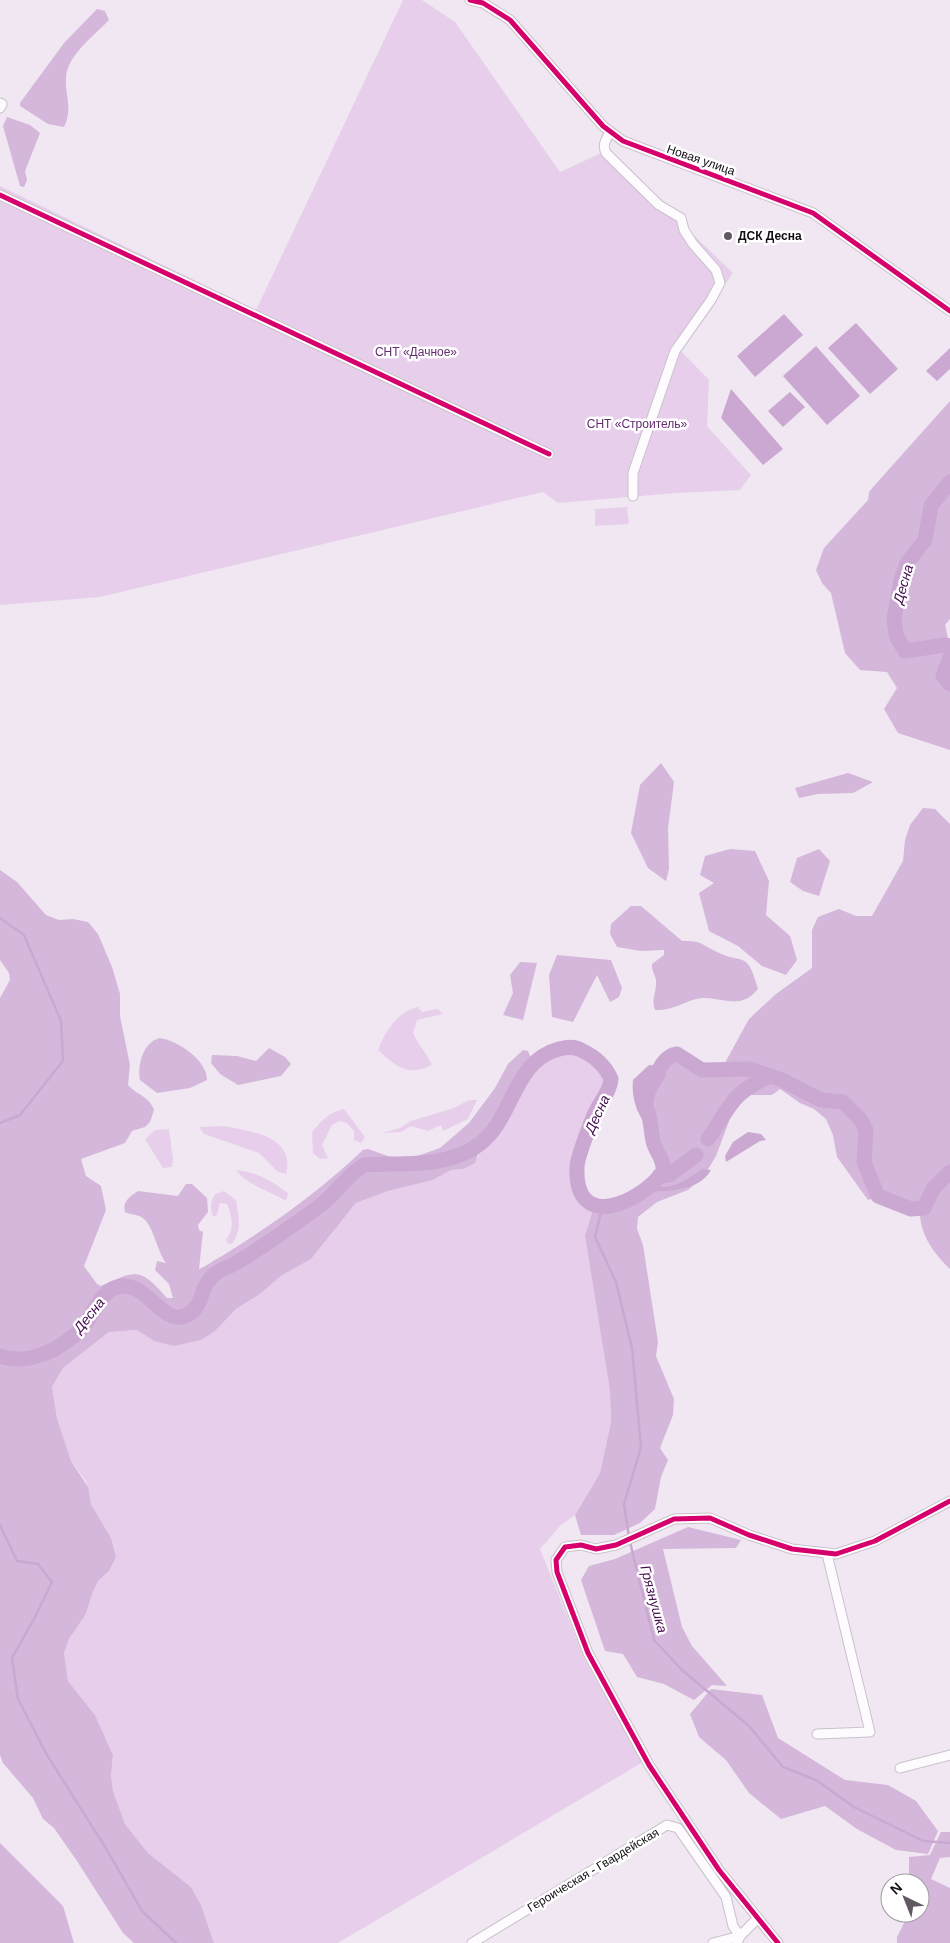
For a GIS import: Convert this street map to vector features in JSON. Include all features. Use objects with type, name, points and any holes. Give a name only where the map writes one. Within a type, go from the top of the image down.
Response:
[{"type":"street","name":"Новая улица","points":[[470,0],[483,3],[510,20],[602,126],[623,141],[813,213],[950,311]]},
{"type":"street","points":[[0,103],[2,104],[0,108]]},
{"type":"street","points":[[610,132],[604,142],[606,153],[659,205],[681,218],[684,230],[693,244],[720,276],[720,284],[711,300],[675,351],[633,473],[633,496]]},
{"type":"street","points":[[0,195],[549,454]]},
{"type":"street","points":[[778,1943],[719,1870],[649,1765],[588,1653],[557,1572],[556,1560],[565,1547],[581,1545],[596,1549],[616,1545],[674,1519],[710,1518],[749,1536],[792,1549],[836,1554],[875,1541],[950,1501]]},
{"type":"street","points":[[817,1734],[870,1732],[827,1554]]},
{"type":"street","points":[[900,1768],[950,1755]]},
{"type":"street","name":"Героическая - Гвардейская","points":[[472,1943],[667,1825],[678,1828],[726,1897],[733,1926],[739,1939]]},
{"type":"street","points":[[713,1943],[739,1939],[757,1919]]},
{"type":"green space","name":"СНТ «Дачное»","points":[[403,0],[422,0],[455,22],[560,172],[610,149],[649,192],[733,273],[680,350],[709,380],[707,426],[751,475],[740,490],[676,493],[558,503],[543,492],[100,597],[0,605],[0,186],[256,310]]},
{"type":"green space","points":[[627,507],[629,524],[595,526],[595,509]]},
{"type":"green space","points":[[418,1007],[422,1012],[438,1009],[443,1014],[417,1020],[413,1033],[432,1065],[410,1070],[397,1065],[378,1050],[388,1030],[398,1018],[411,1009]]},
{"type":"green space","points":[[569,1047],[591,1055],[606,1070],[611,1079],[608,1093],[594,1115],[577,1162],[579,1188],[583,1197],[594,1206],[585,1236],[610,1391],[611,1422],[600,1473],[575,1515],[560,1526],[540,1549],[585,1660],[643,1762],[338,1943],[214,1943],[201,1905],[191,1887],[148,1853],[125,1824],[113,1791],[111,1776],[113,1755],[95,1715],[68,1681],[64,1653],[69,1639],[86,1614],[98,1581],[109,1571],[111,1538],[91,1504],[86,1481],[71,1461],[57,1418],[52,1387],[63,1368],[109,1332],[137,1330],[154,1341],[215,1331],[236,1309],[260,1294],[281,1276],[311,1259],[356,1203],[388,1191],[433,1180],[451,1170],[463,1169],[478,1157],[481,1143],[501,1118],[524,1075],[551,1052]]},
{"type":"green space","points":[[469,1100],[477,1100],[468,1119],[443,1131],[441,1125],[428,1131],[411,1126],[401,1132],[382,1133],[400,1128],[411,1121],[454,1108]]},
{"type":"green space","points":[[344,1109],[365,1137],[361,1143],[354,1140],[354,1131],[347,1123],[340,1121],[332,1125],[322,1145],[328,1158],[320,1159],[313,1153],[312,1132],[326,1117]]},
{"type":"green space","points":[[223,1126],[257,1133],[278,1143],[284,1151],[287,1161],[286,1174],[278,1172],[259,1153],[204,1134],[199,1127]]},
{"type":"green space","points":[[169,1129],[173,1159],[172,1167],[163,1168],[145,1139],[155,1130]]},
{"type":"green space","points":[[236,1170],[257,1175],[276,1185],[288,1193],[286,1201],[252,1184]]},
{"type":"green space","points":[[224,1191],[236,1200],[238,1211],[239,1228],[232,1244],[228,1244],[226,1240],[232,1227],[227,1204],[220,1203],[217,1215],[213,1217],[211,1211],[211,1203],[215,1194]]},
{"type":"shaded area","points":[[97,9],[105,11],[109,20],[82,46],[71,61],[66,78],[67,120],[64,127],[48,124],[20,106],[20,103],[64,43]]},
{"type":"shaded area","points":[[7,117],[30,125],[40,133],[25,171],[27,180],[24,187],[20,186],[3,126]]},
{"type":"shaded area","points":[[784,314],[803,335],[755,377],[737,356]]},
{"type":"shaded area","points":[[856,323],[898,369],[870,394],[828,348]]},
{"type":"shaded area","points":[[816,346],[860,396],[827,425],[783,376]]},
{"type":"shaded area","points":[[950,348],[950,369],[937,381],[926,371]]},
{"type":"shaded area","points":[[731,389],[783,449],[763,465],[721,418]]},
{"type":"shaded area","points":[[790,392],[805,407],[783,427],[768,411]]},
{"type":"shaded area","points":[[950,401],[950,619],[945,625],[948,651],[943,676],[950,684],[950,750],[898,733],[884,709],[897,688],[887,672],[860,670],[845,653],[831,593],[822,583],[816,570],[824,548],[868,500],[869,492],[874,486]]},
{"type":"shaded area","points":[[661,763],[674,782],[668,828],[669,869],[666,881],[648,868],[631,833],[640,785]]},
{"type":"shaded area","points":[[848,773],[873,782],[853,793],[818,794],[799,798],[795,788]]},
{"type":"shaded area","points":[[923,808],[935,809],[950,824],[950,1269],[928,1242],[922,1227],[920,1210],[911,1209],[878,1197],[868,1200],[837,1157],[833,1135],[826,1119],[814,1109],[800,1103],[780,1089],[772,1095],[750,1095],[735,1105],[716,1156],[704,1176],[688,1190],[657,1202],[638,1217],[637,1229],[643,1245],[658,1342],[656,1356],[674,1399],[673,1415],[660,1448],[668,1460],[661,1477],[655,1509],[640,1523],[614,1535],[581,1535],[575,1515],[600,1473],[611,1422],[610,1391],[585,1236],[594,1206],[613,1205],[632,1198],[650,1186],[663,1172],[663,1161],[653,1140],[646,1101],[660,1068],[668,1057],[677,1054],[702,1070],[721,1070],[749,1019],[776,994],[812,968],[812,930],[818,917],[839,909],[856,916],[872,916],[903,861],[905,840],[910,825]]},
{"type":"shaded area","points":[[730,849],[755,851],[769,881],[766,915],[790,936],[797,960],[786,975],[762,966],[738,946],[709,931],[699,893],[714,883],[700,875],[705,856]]},
{"type":"shaded area","points":[[819,849],[830,861],[819,896],[803,891],[790,882],[797,858]]},
{"type":"shaded area","points":[[0,870],[17,882],[46,915],[59,920],[73,919],[88,922],[98,934],[112,967],[120,994],[120,1016],[130,1065],[128,1085],[146,1099],[154,1110],[150,1122],[145,1127],[132,1131],[125,1143],[81,1159],[86,1176],[101,1186],[106,1210],[84,1266],[97,1284],[101,1286],[122,1277],[137,1274],[150,1281],[167,1298],[173,1298],[169,1284],[155,1270],[157,1261],[166,1263],[150,1228],[142,1217],[125,1212],[126,1202],[138,1191],[178,1196],[186,1184],[192,1184],[207,1198],[208,1212],[198,1225],[199,1230],[203,1232],[199,1269],[241,1244],[295,1207],[330,1180],[363,1150],[368,1149],[399,1160],[409,1159],[440,1148],[469,1123],[495,1088],[508,1064],[523,1050],[528,1051],[532,1060],[510,1086],[504,1099],[501,1118],[485,1133],[475,1163],[463,1169],[451,1170],[433,1180],[388,1191],[356,1203],[311,1259],[281,1276],[260,1294],[236,1309],[215,1331],[201,1340],[174,1346],[154,1341],[137,1330],[109,1332],[63,1368],[52,1387],[57,1418],[71,1461],[88,1487],[91,1504],[111,1538],[116,1557],[109,1571],[98,1581],[86,1614],[69,1639],[64,1653],[68,1681],[95,1715],[113,1755],[111,1776],[113,1791],[125,1824],[148,1853],[191,1887],[201,1905],[214,1943],[134,1943],[123,1933],[77,1861],[54,1828],[43,1819],[33,1798],[3,1763],[0,1755],[0,998],[10,980],[9,973],[0,960]]},
{"type":"shaded area","points":[[631,906],[641,906],[682,941],[697,942],[724,955],[743,960],[751,968],[758,989],[751,996],[743,1000],[728,1001],[704,998],[671,1008],[655,1010],[656,981],[652,964],[664,955],[664,950],[641,951],[617,947],[610,934],[611,924]]},
{"type":"shaded area","points":[[557,955],[611,960],[622,988],[619,997],[610,1002],[597,975],[573,1022],[552,1017],[549,975]]},
{"type":"shaded area","points":[[520,962],[537,963],[523,1020],[503,1015],[513,993],[510,975]]},
{"type":"shaded area","points":[[160,1038],[183,1047],[197,1059],[206,1073],[207,1080],[190,1088],[157,1093],[140,1080],[139,1068],[142,1055],[149,1044]]},
{"type":"shaded area","points":[[269,1048],[285,1057],[291,1064],[281,1076],[238,1085],[220,1074],[211,1063],[212,1055],[237,1056],[256,1061]]},
{"type":"shaded area","points":[[649,1065],[661,1066],[660,1068],[665,1070],[666,1076],[655,1095],[654,1111],[657,1126],[653,1132],[643,1121],[633,1094],[633,1080]]},
{"type":"shaded area","points":[[748,1132],[761,1134],[766,1140],[760,1141],[726,1162],[725,1156],[733,1142]]},
{"type":"shaded area","points":[[702,1169],[711,1170],[700,1181],[685,1188],[652,1191],[650,1188],[675,1185]]},
{"type":"shaded area","points":[[688,1527],[741,1540],[736,1548],[663,1549],[682,1627],[692,1646],[727,1686],[712,1685],[694,1700],[664,1684],[637,1677],[623,1654],[605,1651],[581,1580],[589,1566],[615,1559]]},
{"type":"shaded area","points":[[711,1689],[762,1695],[778,1738],[845,1780],[888,1785],[916,1801],[938,1831],[928,1854],[896,1850],[857,1829],[825,1806],[781,1819],[749,1793],[726,1760],[699,1737],[690,1714]]},
{"type":"shaded area","points":[[941,1832],[950,1832],[950,1857],[940,1858],[931,1879],[950,1888],[950,1943],[897,1943],[897,1937],[904,1923],[930,1923],[930,1873],[909,1873],[909,1857],[930,1855]]},
{"type":"shaded area","points":[[0,1843],[63,1906],[74,1943],[0,1943]]},
{"type":"waterway","name":"Десна","points":[[950,482],[931,506],[925,540],[907,563],[901,580],[894,618],[896,635],[905,651],[945,645],[950,646]]},
{"type":"waterway","name":"Десна","points":[[950,657],[943,676],[950,684]]},
{"type":"waterway","points":[[0,918],[24,935],[61,1021],[63,1061],[20,1115],[0,1123]]},
{"type":"waterway","name":"Десна","points":[[0,1356],[22,1359],[44,1354],[55,1349],[82,1328],[107,1292],[123,1286],[143,1293],[168,1314],[176,1317],[185,1316],[196,1308],[206,1284],[215,1274],[248,1256],[317,1208],[364,1165],[440,1161],[468,1151],[481,1143],[501,1119],[523,1077],[532,1065],[544,1055],[559,1049],[573,1047],[586,1052],[602,1065],[611,1079],[607,1092],[590,1124],[578,1162],[579,1187],[586,1200],[597,1206],[610,1206],[624,1202],[639,1194],[663,1172],[663,1163],[654,1145],[648,1112]]},
{"type":"waterway","name":"Десна","points":[[653,1083],[665,1061],[672,1055],[677,1054],[702,1070],[750,1069],[782,1080],[821,1100],[843,1102],[861,1120],[866,1130],[864,1162],[878,1196],[911,1209],[924,1208],[933,1189],[950,1172]]},
{"type":"waterway","points":[[708,1139],[738,1096],[755,1083],[768,1077]]},
{"type":"waterway","points":[[659,1176],[669,1175],[696,1155]]},
{"type":"waterway","name":"Грязнушка","points":[[602,1208],[595,1237],[616,1282],[632,1348],[641,1447],[624,1504],[629,1537]]},
{"type":"waterway","points":[[0,1525],[17,1561],[38,1564],[52,1582],[12,1658],[18,1699],[47,1755],[107,1850],[142,1911],[176,1943]]},
{"type":"waterway","name":"Грязнушка","points":[[630,1542],[654,1640],[682,1670],[749,1726],[783,1767],[816,1780],[854,1807],[923,1841],[950,1843]]},
{"type":"cycle path","points":[[470,0],[483,3],[510,20],[603,126],[623,141],[813,213],[950,311]]},
{"type":"cycle path","points":[[0,195],[549,454]]},
{"type":"cycle path","points":[[778,1943],[719,1870],[649,1765],[588,1653],[557,1572],[556,1560],[565,1547],[581,1545],[596,1549],[616,1545],[674,1519],[710,1518],[749,1535],[792,1549],[836,1554],[875,1541],[950,1501]]},
{"type":"place","name":"ДСК Десна","points":[[728,236]]},
{"type":"park label","name":"СНТ «Строитель»","points":[[637,424]]}]
